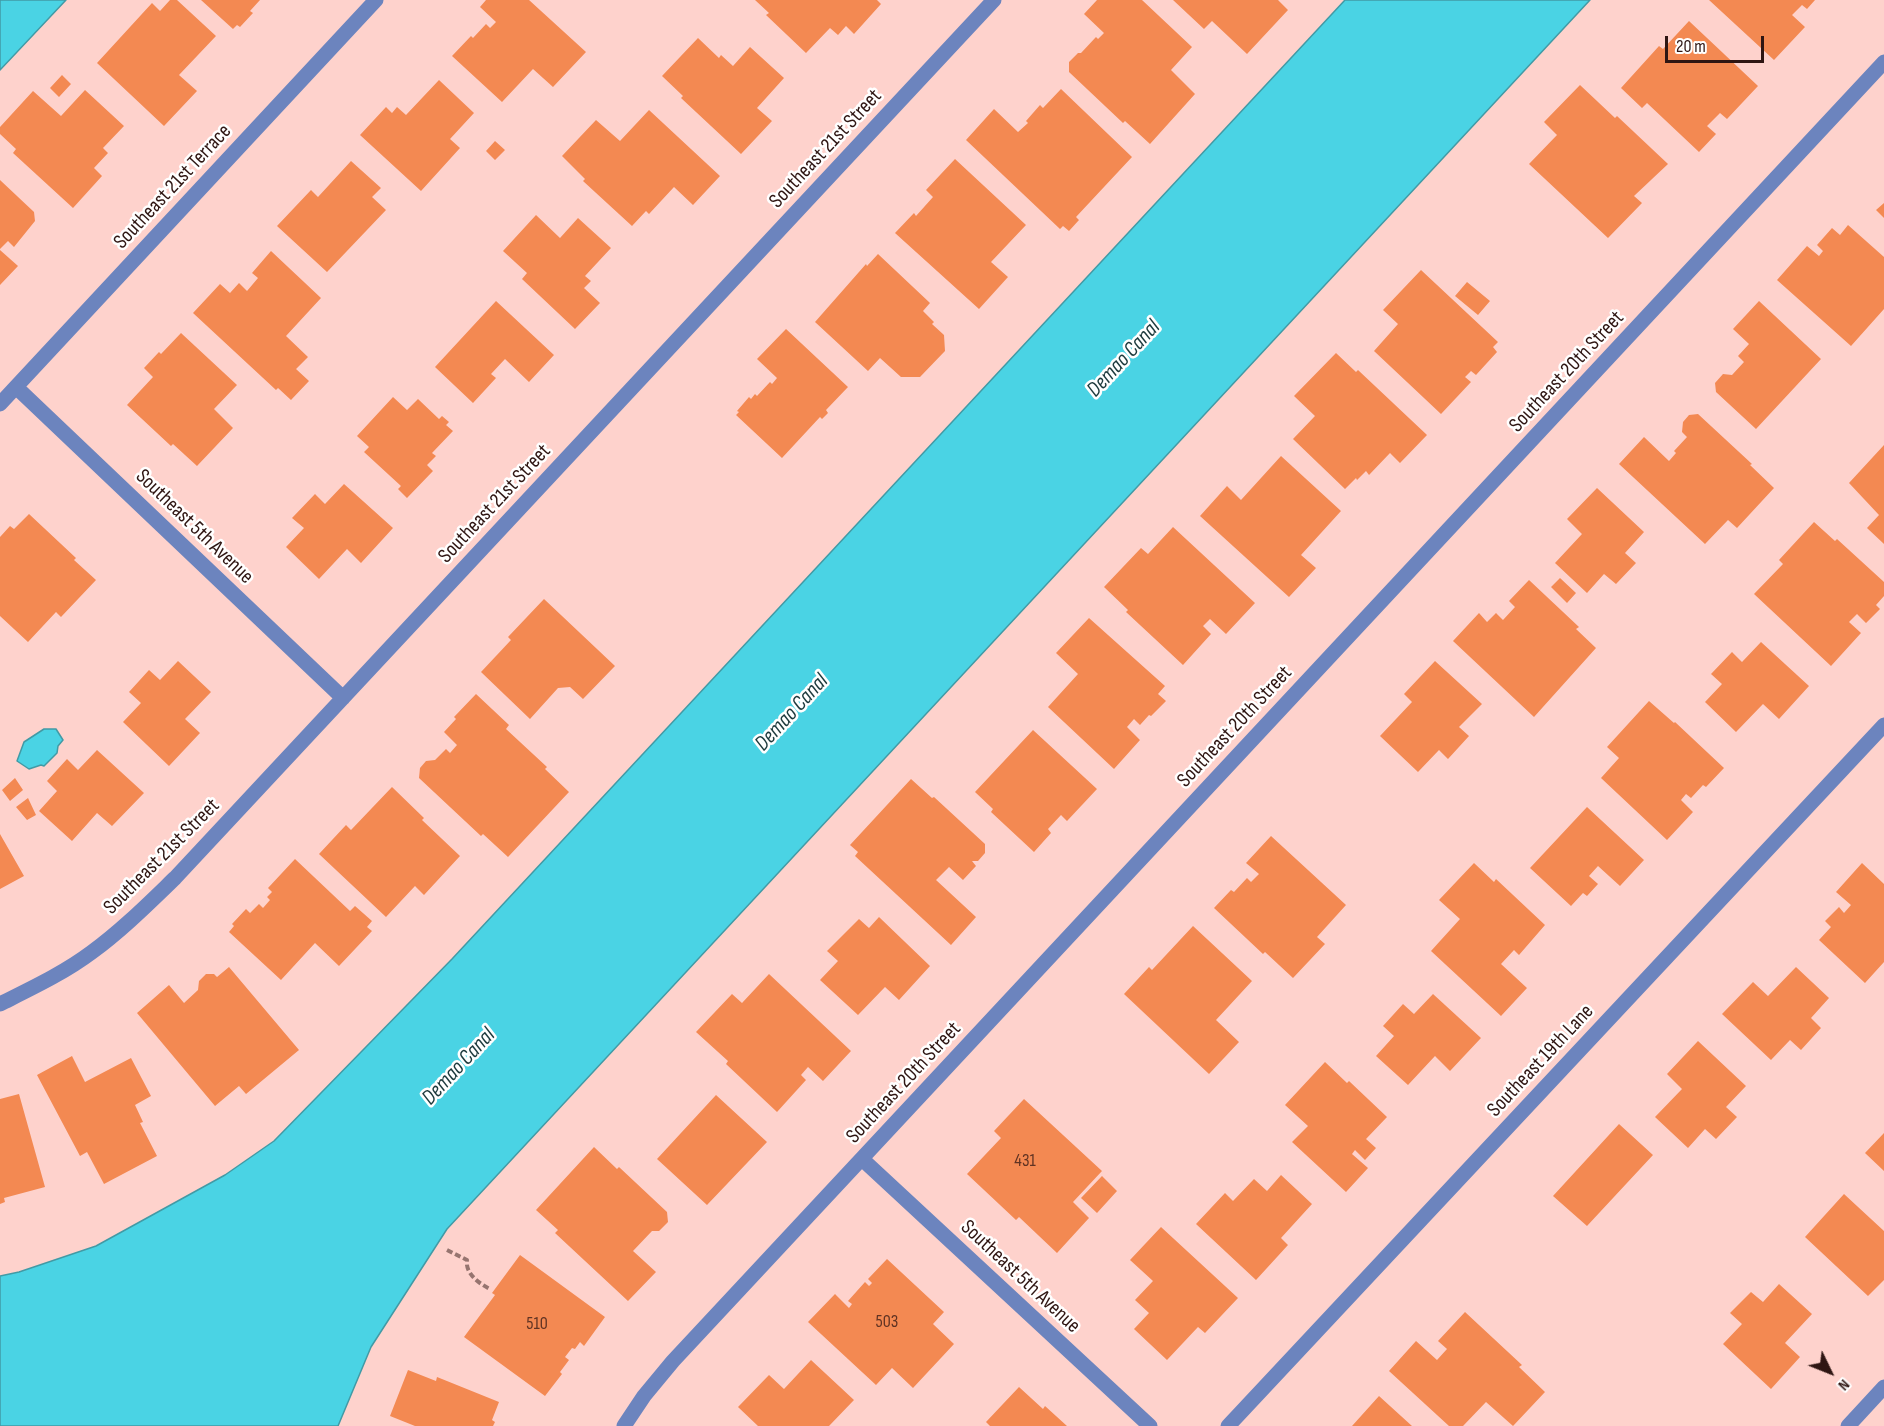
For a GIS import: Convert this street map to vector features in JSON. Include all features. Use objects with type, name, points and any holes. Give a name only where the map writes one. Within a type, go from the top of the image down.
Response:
[{"type":"street","name":"Southeast 21st Terrace","points":[[0,404],[376,0]]},
{"type":"street","name":"Southeast 21st Street","points":[[0,1004],[44,982],[91,952],[135,918],[175,878],[994,0]]},
{"type":"street","name":"Southeast 20th Street","points":[[624,1426],[644,1396],[673,1361],[1884,62]]},
{"type":"street","name":"Southeast 5th Avenue","points":[[16,387],[342,698]]},
{"type":"street","name":"Southeast 19th Lane","points":[[1228,1426],[1884,725]]},
{"type":"street","name":"Southeast 5th Avenue","points":[[862,1159],[1150,1426]]},
{"type":"street","points":[[1848,1426],[1884,1387]]},
{"type":"path","points":[[447,1250],[467,1260],[466,1266],[473,1277],[490,1288]]},
{"type":"water","points":[[0,0],[66,0],[0,70]]},
{"type":"water","name":"Demao Canal","points":[[1345,0],[1590,0],[447,1229],[371,1347],[338,1426],[0,1426],[0,1276],[19,1272],[96,1246],[225,1175],[274,1141],[452,959]]},
{"type":"water","points":[[44,729],[56,729],[63,740],[58,746],[57,753],[44,766],[29,769],[17,761],[24,742]]},
{"type":"building","points":[[170,0],[177,0],[216,36],[179,75],[197,91],[164,126],[97,63],[152,3],[160,11]]},
{"type":"building","points":[[201,0],[260,0],[250,11],[253,13],[240,27],[237,25],[233,29]]},
{"type":"building","points":[[486,0],[529,0],[586,52],[553,87],[533,69],[502,102],[452,56],[486,24],[490,28],[496,22],[480,7]]},
{"type":"building","points":[[755,0],[877,0],[881,4],[854,34],[846,26],[838,35],[830,28],[806,53],[766,15],[769,13]]},
{"type":"building","points":[[1097,0],[1142,0],[1192,47],[1171,70],[1195,94],[1150,144],[1125,121],[1123,123],[1069,72],[1069,62],[1096,37],[1098,39],[1104,33],[1084,14]]},
{"type":"building","points":[[1173,0],[1278,0],[1288,10],[1247,54],[1212,21],[1204,29]]},
{"type":"building","points":[[1709,0],[1815,0],[1807,9],[1802,5],[1792,15],[1805,27],[1774,60]]},
{"type":"building","points":[[1689,21],[1758,86],[1727,119],[1720,113],[1707,126],[1716,134],[1699,152],[1647,103],[1642,108],[1621,88],[1659,46],[1663,49]]},
{"type":"building","points":[[698,38],[719,58],[721,55],[733,66],[750,47],[784,78],[757,108],[772,121],[741,154],[681,98],[683,96],[662,76]]},
{"type":"building","points":[[62,75],[71,84],[59,97],[50,88]]},
{"type":"building","points":[[439,80],[474,113],[450,139],[460,148],[421,191],[360,135],[386,107],[392,113],[397,107],[406,115]]},
{"type":"building","points":[[1580,85],[1668,164],[1634,196],[1642,203],[1608,238],[1529,164],[1557,135],[1544,122]]},
{"type":"building","points":[[1061,89],[1132,157],[1076,217],[1079,220],[1069,231],[1063,226],[1060,229],[966,140],[994,109],[1018,132],[1028,123],[1026,121],[1040,105],[1043,108]]},
{"type":"building","points":[[85,90],[124,126],[103,148],[108,153],[94,168],[102,176],[73,208],[13,153],[16,149],[0,134],[0,127],[33,91],[61,116]]},
{"type":"building","points":[[649,110],[720,176],[693,205],[674,187],[649,214],[646,211],[632,226],[583,181],[585,179],[562,156],[596,120],[620,141]]},
{"type":"building","points":[[495,141],[505,150],[495,160],[486,151]]},
{"type":"building","points":[[955,159],[1026,225],[991,262],[1008,277],[979,309],[895,233],[914,213],[916,216],[933,197],[926,190]]},
{"type":"building","points":[[351,161],[381,188],[372,197],[386,210],[327,272],[277,226],[311,190],[318,197]]},
{"type":"building","points":[[0,180],[34,212],[35,221],[14,247],[8,241],[0,249]]},
{"type":"building","points":[[1884,203],[1884,218],[1876,210]]},
{"type":"building","points":[[536,215],[560,238],[578,218],[611,248],[585,276],[591,281],[584,288],[600,303],[575,329],[522,279],[527,273],[503,251]]},
{"type":"building","points":[[1848,225],[1884,257],[1884,309],[1851,346],[1777,280],[1807,246],[1819,256],[1823,251],[1817,245],[1832,228],[1840,235]]},
{"type":"building","points":[[0,250],[18,266],[0,285]]},
{"type":"building","points":[[271,251],[321,298],[286,336],[308,357],[296,369],[309,381],[291,400],[278,388],[276,390],[193,313],[220,284],[230,293],[239,283],[247,291],[258,278],[252,273]]},
{"type":"building","points":[[878,254],[930,303],[923,311],[944,335],[945,351],[920,377],[901,377],[880,358],[868,371],[815,322],[866,264],[867,266]]},
{"type":"building","points":[[1421,270],[1498,342],[1493,347],[1497,352],[1476,375],[1471,371],[1465,377],[1471,382],[1441,414],[1374,351],[1398,324],[1383,310]]},
{"type":"building","points":[[1467,282],[1490,301],[1478,315],[1455,296]]},
{"type":"building","points":[[496,301],[554,355],[529,382],[505,359],[491,374],[496,378],[473,403],[435,367]]},
{"type":"building","points":[[1759,301],[1821,359],[1756,429],[1716,392],[1715,383],[1723,374],[1732,375],[1744,362],[1738,356],[1749,344],[1733,329]]},
{"type":"building","points":[[786,329],[848,387],[826,410],[828,413],[822,419],[820,417],[782,458],[736,415],[749,397],[751,399],[755,394],[757,396],[777,378],[757,359]]},
{"type":"building","points":[[181,333],[237,385],[214,409],[233,428],[197,466],[173,444],[171,446],[127,405],[153,377],[144,368]]},
{"type":"building","points":[[1336,353],[1356,372],[1358,370],[1427,435],[1400,463],[1390,453],[1369,475],[1366,471],[1345,489],[1293,439],[1315,416],[1294,396]]},
{"type":"building","points":[[393,397],[407,410],[418,399],[439,419],[442,416],[449,422],[446,425],[453,431],[432,453],[436,456],[427,465],[433,471],[407,498],[398,489],[401,486],[364,452],[369,447],[357,436]]},
{"type":"building","points":[[1698,414],[1752,464],[1750,465],[1774,488],[1737,528],[1728,520],[1705,544],[1619,464],[1644,437],[1669,461],[1676,453],[1674,451],[1687,437],[1682,432],[1683,422],[1689,415]]},
{"type":"building","points":[[1884,445],[1884,544],[1867,528],[1879,515],[1849,483]]},
{"type":"building","points":[[1281,456],[1341,511],[1301,555],[1316,568],[1289,597],[1200,516],[1227,486],[1241,500]]},
{"type":"building","points":[[344,484],[393,528],[361,563],[347,549],[319,579],[286,547],[304,528],[292,518],[315,494],[325,504]]},
{"type":"building","points":[[1597,488],[1644,532],[1625,553],[1636,563],[1616,584],[1604,574],[1587,593],[1555,563],[1582,534],[1567,519]]},
{"type":"building","points":[[29,514],[96,580],[61,617],[56,612],[28,642],[0,616],[0,537],[10,526],[14,529]]},
{"type":"building","points":[[1814,522],[1835,541],[1837,539],[1884,582],[1884,596],[1876,605],[1880,609],[1866,623],[1857,614],[1849,622],[1861,633],[1831,666],[1754,594],[1783,564],[1779,560]]},
{"type":"building","points":[[1173,527],[1255,603],[1226,634],[1210,619],[1203,626],[1211,634],[1183,665],[1126,612],[1128,610],[1104,587],[1141,548],[1148,554]]},
{"type":"building","points":[[1560,578],[1576,593],[1567,603],[1551,587]]},
{"type":"building","points":[[1529,580],[1579,627],[1576,629],[1596,648],[1534,717],[1453,641],[1479,613],[1487,622],[1496,613],[1503,620],[1515,607],[1509,601]]},
{"type":"building","points":[[544,599],[615,666],[583,699],[570,687],[558,688],[530,719],[481,672],[511,640],[508,637]]},
{"type":"building","points":[[1089,618],[1165,686],[1158,694],[1166,701],[1140,725],[1134,719],[1127,727],[1140,740],[1114,769],[1048,707],[1078,674],[1056,653]]},
{"type":"building","points":[[1761,642],[1809,686],[1779,719],[1763,704],[1736,732],[1705,702],[1722,684],[1711,674],[1732,652],[1742,662]]},
{"type":"building","points":[[178,661],[211,692],[185,719],[200,733],[169,766],[123,722],[141,703],[129,692],[149,670],[160,680]]},
{"type":"building","points":[[1435,661],[1482,704],[1459,727],[1469,736],[1448,759],[1439,750],[1418,772],[1380,736],[1412,702],[1404,694]]},
{"type":"building","points":[[476,694],[509,725],[506,729],[547,767],[545,769],[569,792],[508,857],[483,834],[481,836],[419,778],[420,768],[426,761],[435,760],[446,749],[450,753],[457,745],[444,732],[456,719],[454,717]]},
{"type":"building","points":[[1649,701],[1724,768],[1706,787],[1703,785],[1691,798],[1686,794],[1681,800],[1693,812],[1667,840],[1601,778],[1619,758],[1607,747]]},
{"type":"building","points":[[1033,730],[1097,789],[1067,821],[1061,815],[1048,829],[1051,833],[1034,852],[991,812],[993,809],[975,792]]},
{"type":"building","points":[[97,750],[144,793],[112,826],[97,813],[72,841],[39,811],[57,791],[47,781],[67,759],[78,770]]},
{"type":"building","points":[[15,778],[23,790],[10,801],[2,790]]},
{"type":"building","points":[[911,779],[985,844],[985,853],[978,861],[972,861],[976,866],[963,880],[949,867],[936,880],[976,917],[951,945],[855,856],[858,852],[850,845]]},
{"type":"building","points":[[392,787],[460,856],[424,895],[415,886],[386,917],[319,854],[346,825],[351,830]]},
{"type":"building","points":[[28,798],[36,815],[27,820],[16,807]]},
{"type":"building","points":[[1587,807],[1644,860],[1620,886],[1598,866],[1589,876],[1598,884],[1587,896],[1583,893],[1571,906],[1530,868]]},
{"type":"building","points":[[0,834],[24,876],[0,889]]},
{"type":"building","points":[[1271,836],[1346,905],[1317,937],[1325,944],[1293,978],[1265,952],[1263,954],[1214,908],[1231,890],[1234,892],[1247,878],[1251,882],[1259,874],[1246,863]]},
{"type":"building","points":[[295,859],[350,911],[355,906],[372,921],[367,927],[372,931],[339,966],[315,943],[281,980],[229,932],[234,926],[232,924],[246,909],[250,913],[259,904],[263,908],[270,900],[267,897],[272,892],[268,888]]},
{"type":"building","points":[[1474,863],[1494,882],[1496,879],[1545,925],[1519,955],[1514,950],[1501,964],[1527,988],[1501,1016],[1431,951],[1460,919],[1439,900]]},
{"type":"building","points":[[1862,863],[1884,884],[1884,962],[1865,983],[1819,940],[1831,927],[1825,921],[1839,907],[1844,913],[1851,905],[1836,892]]},
{"type":"building","points":[[879,917],[930,966],[899,1000],[885,987],[858,1015],[820,980],[838,961],[827,951],[859,919],[869,928]]},
{"type":"building","points":[[1193,926],[1252,981],[1216,1020],[1239,1042],[1209,1074],[1124,994],[1149,967],[1152,970]]},
{"type":"building","points":[[229,967],[299,1050],[246,1094],[239,1086],[215,1106],[137,1013],[169,985],[184,1003],[198,990],[199,981],[206,974],[214,974],[217,977]]},
{"type":"building","points":[[1796,967],[1829,998],[1811,1018],[1821,1028],[1801,1050],[1790,1040],[1771,1060],[1722,1014],[1753,982],[1768,996]]},
{"type":"building","points":[[769,974],[851,1051],[823,1081],[808,1067],[801,1075],[806,1080],[777,1112],[726,1064],[728,1061],[696,1032],[732,994],[742,1003]]},
{"type":"building","points":[[1433,994],[1481,1038],[1450,1071],[1435,1056],[1408,1085],[1376,1056],[1394,1036],[1383,1026],[1403,1004],[1414,1014]]},
{"type":"building","points":[[1698,1041],[1746,1086],[1726,1107],[1737,1117],[1716,1139],[1705,1129],[1688,1148],[1655,1117],[1682,1089],[1667,1074]]},
{"type":"building","points":[[72,1056],[85,1082],[131,1058],[151,1096],[135,1105],[143,1122],[140,1123],[157,1156],[104,1184],[87,1152],[80,1156],[37,1075]]},
{"type":"building","points":[[1325,1062],[1387,1117],[1366,1139],[1376,1148],[1365,1160],[1355,1150],[1352,1154],[1368,1168],[1346,1192],[1292,1142],[1308,1126],[1285,1105]]},
{"type":"building","points":[[19,1094],[45,1187],[4,1198],[5,1202],[0,1204],[0,1099]]},
{"type":"building","points":[[716,1095],[767,1142],[707,1205],[657,1159]]},
{"type":"building","points":[[1024,1099],[1102,1171],[1073,1202],[1089,1218],[1057,1253],[1019,1217],[1016,1220],[967,1174],[1001,1138],[994,1131]]},
{"type":"building","points":[[1619,1124],[1653,1155],[1587,1226],[1553,1196]]},
{"type":"building","points":[[1884,1133],[1884,1171],[1865,1153]]},
{"type":"building","points":[[594,1147],[667,1212],[668,1222],[659,1231],[652,1231],[633,1251],[656,1272],[628,1301],[555,1233],[558,1230],[536,1210]]},
{"type":"building","points":[[1281,1175],[1312,1204],[1281,1238],[1288,1245],[1256,1280],[1196,1224],[1225,1193],[1233,1201],[1254,1179],[1267,1191]]},
{"type":"building","points":[[1102,1176],[1117,1191],[1097,1213],[1081,1198]]},
{"type":"building","points":[[1844,1194],[1884,1231],[1884,1280],[1868,1296],[1805,1237]]},
{"type":"building","points":[[1161,1227],[1238,1298],[1205,1333],[1198,1327],[1167,1360],[1134,1329],[1149,1313],[1135,1300],[1153,1281],[1130,1260]]},
{"type":"building","points":[[520,1255],[605,1317],[584,1346],[580,1342],[565,1357],[569,1360],[560,1372],[562,1374],[545,1396],[464,1337],[495,1295],[492,1293]]},
{"type":"building","points":[[887,1259],[944,1312],[933,1324],[954,1344],[913,1388],[892,1368],[876,1385],[808,1322],[835,1294],[849,1308],[852,1304],[848,1301],[865,1282],[869,1286],[872,1283],[868,1279]]},
{"type":"building","points":[[1779,1284],[1812,1314],[1785,1343],[1800,1357],[1771,1389],[1723,1344],[1742,1324],[1730,1313],[1751,1292],[1763,1302]]},
{"type":"building","points":[[1465,1312],[1522,1365],[1519,1367],[1545,1392],[1513,1426],[1486,1402],[1463,1426],[1449,1426],[1389,1371],[1416,1341],[1437,1360],[1447,1349],[1438,1341]]},
{"type":"building","points":[[811,1360],[854,1400],[829,1426],[758,1426],[738,1407],[769,1375],[784,1389]]},
{"type":"building","points":[[408,1370],[436,1381],[437,1377],[499,1402],[492,1420],[495,1422],[493,1426],[415,1426],[390,1416]]},
{"type":"building","points":[[1019,1387],[1043,1409],[1045,1406],[1067,1426],[990,1426],[986,1422]]},
{"type":"building","points":[[1379,1396],[1412,1426],[1352,1426]]}]
